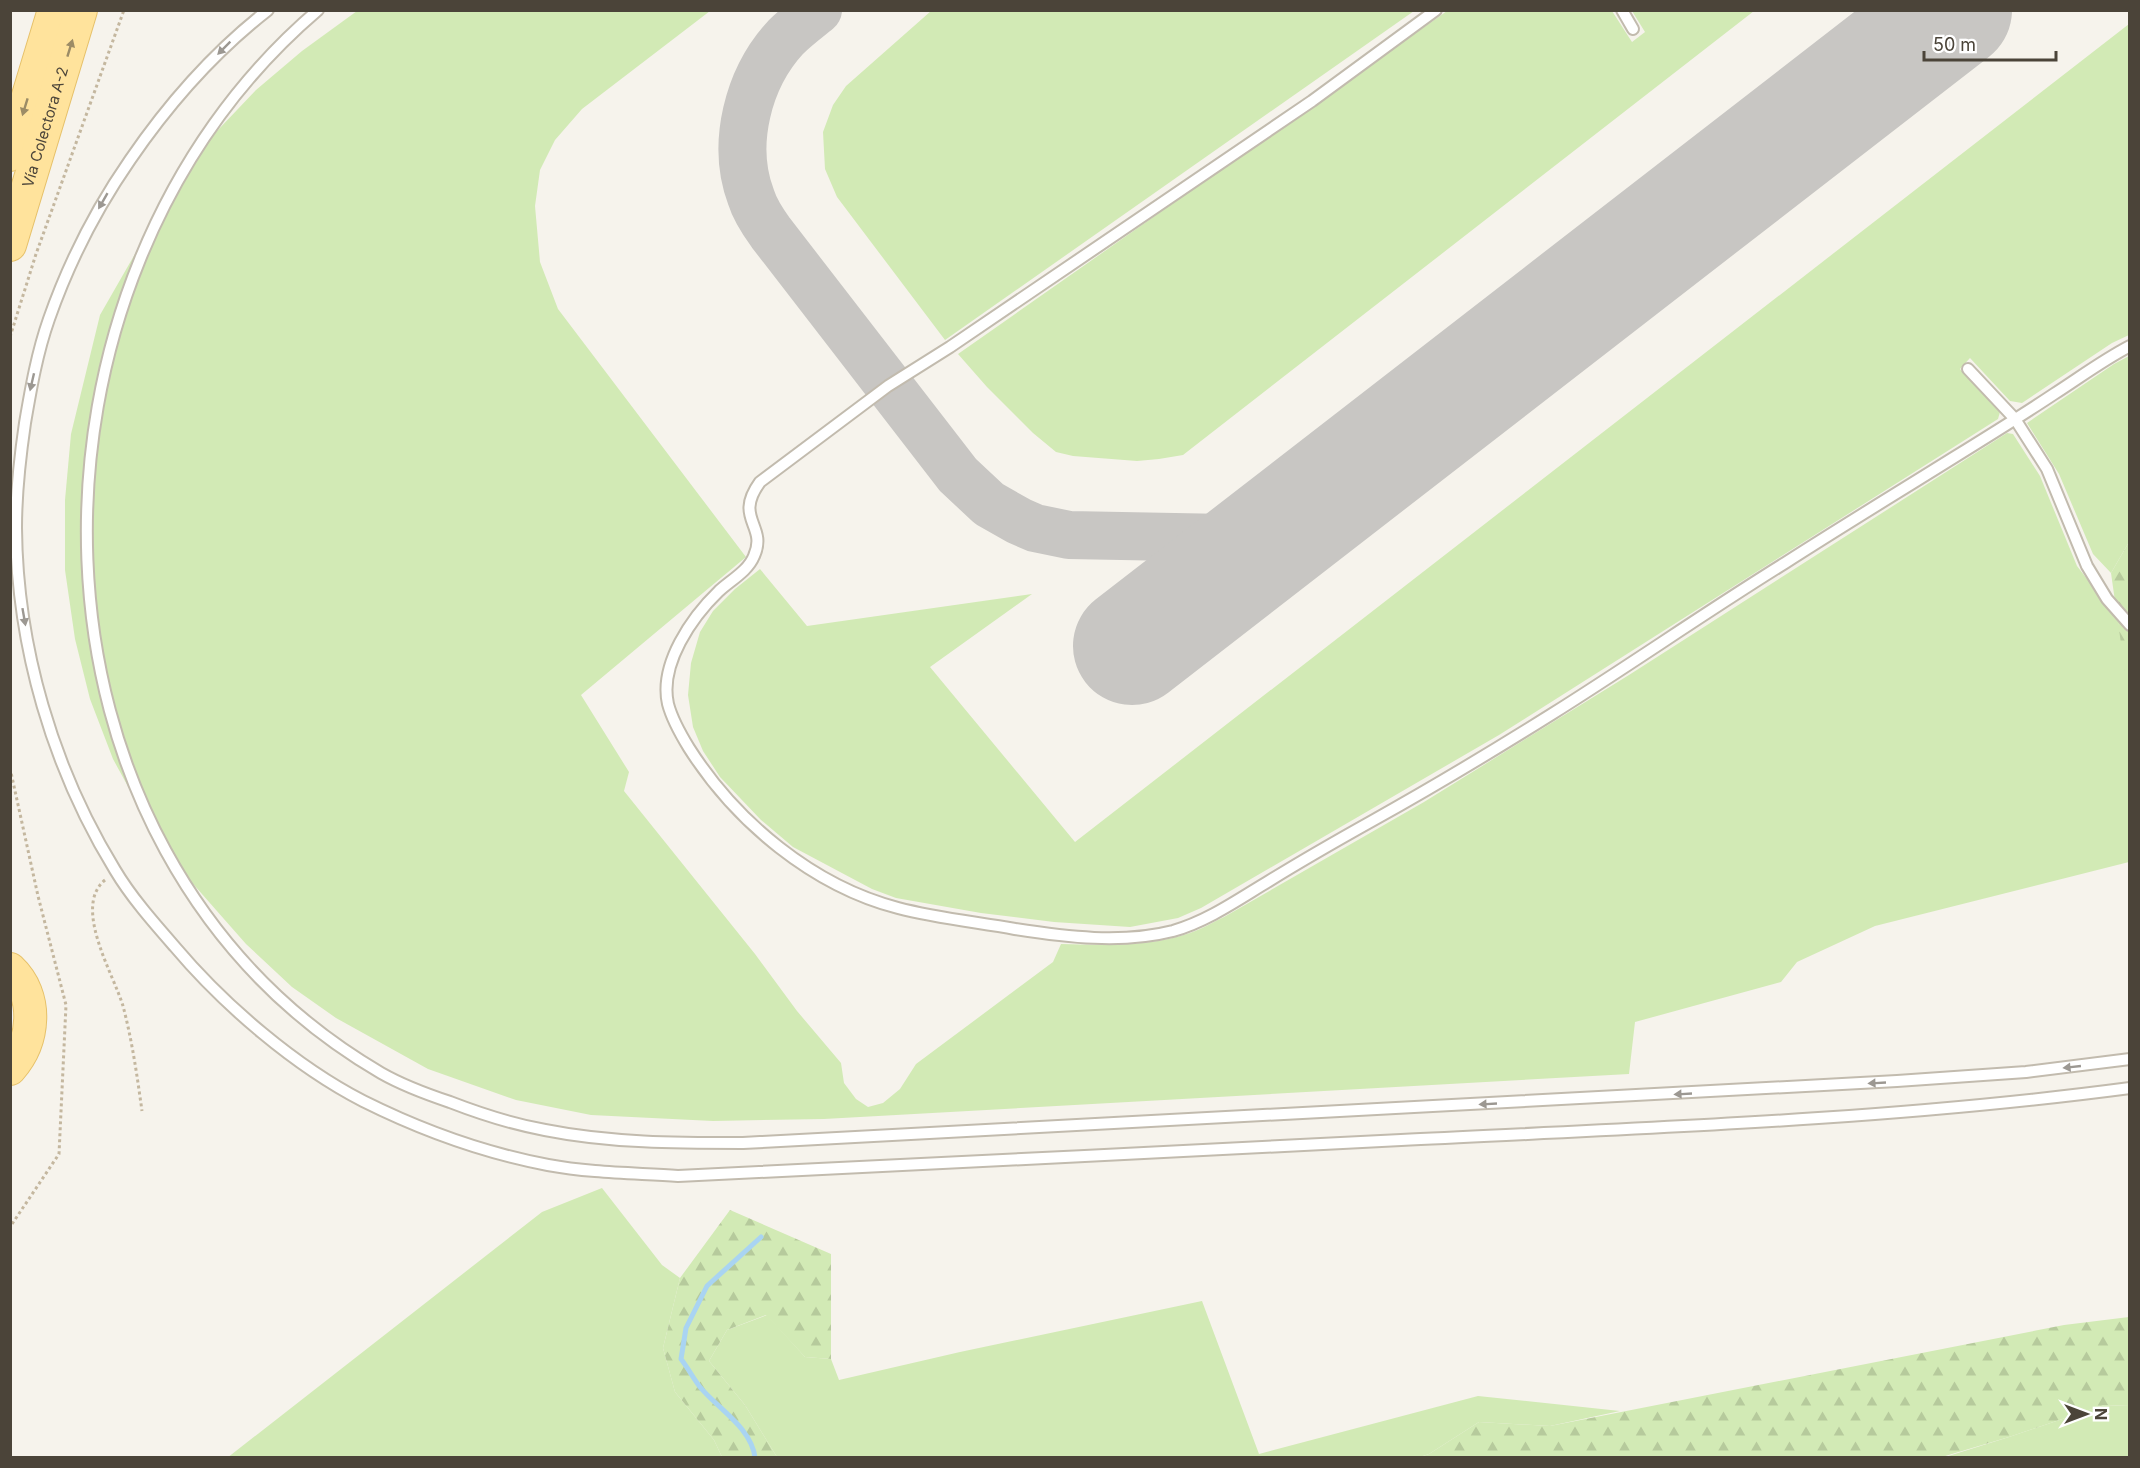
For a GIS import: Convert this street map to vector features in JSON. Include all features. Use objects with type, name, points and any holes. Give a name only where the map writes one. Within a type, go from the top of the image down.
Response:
[{"type":"main road","name":"Vía Colectora A-2","points":[[10,155],[54,10]]},
{"type":"main road","name":"Vía Colectora A-2","points":[[10,245],[81,10]]},
{"type":"main road","points":[[10,969],[24,988],[30,1005],[31,1022],[22,1054],[10,1069]]},
{"type":"lane","points":[[268,10],[242,30],[194,77],[150,131],[113,185],[91,222],[70,265],[48,321],[31,385],[20,461],[16,528],[20,596],[34,673],[58,752],[87,818],[116,872],[204,981],[251,1023],[303,1063],[360,1100],[421,1128],[483,1148],[549,1165],[678,1176],[1622,1129],[1956,1108],[2130,1089]]},
{"type":"lane","points":[[262,54],[285,33],[318,10]]},
{"type":"lane","points":[[1436,10],[1302,108],[950,347],[888,386],[760,482],[749,501],[748,512],[758,536],[755,555],[749,565],[715,595],[684,634],[671,660],[667,680],[668,703],[680,734],[695,757],[747,820],[776,845],[822,876],[895,907],[1039,933],[1122,939],[1150,936],[1178,929],[1212,915],[1305,859],[1433,787],[1554,713],[1785,562],[2130,346]]},
{"type":"lane","points":[[1622,10],[1633,29]]},
{"type":"lane","points":[[1968,369],[2014,419],[2048,469],[2087,566],[2107,599],[2130,625]]},
{"type":"lane","points":[[237,968],[324,1040],[383,1074],[427,1094],[491,1117],[545,1130],[611,1139],[675,1143],[743,1143],[1754,1090],[1972,1077],[2130,1059]]},
{"type":"path","points":[[10,337],[36,254],[124,10]]},
{"type":"path","points":[[116,872],[101,882],[93,898],[93,915],[102,956],[122,1003],[136,1062],[142,1111]]},
{"type":"green space","points":[[357,11],[710,11],[582,109],[555,140],[540,170],[535,206],[540,262],[558,309],[746,557],[581,695],[629,772],[624,791],[755,954],[797,1011],[841,1063],[844,1083],[856,1099],[868,1107],[883,1103],[900,1089],[916,1064],[1053,962],[1061,944],[1094,945],[1159,941],[1190,933],[1224,917],[1424,802],[1629,675],[2007,433],[2013,434],[2040,476],[2077,566],[2118,619],[2130,700],[2129,862],[1875,926],[1797,962],[1781,982],[1635,1022],[1629,1074],[824,1119],[713,1121],[591,1115],[516,1100],[428,1069],[336,1018],[292,987],[246,944],[187,877],[143,814],[113,759],[90,699],[75,639],[65,570],[65,500],[71,434],[100,315],[171,191],[217,131],[256,90],[302,51]]},
{"type":"green space","points":[[931,11],[1414,11],[945,340],[837,197],[825,169],[823,132],[833,105],[846,86]]},
{"type":"green space","points":[[1447,11],[1612,11],[1632,42],[1645,32],[1632,11],[1754,11],[1183,455],[1137,461],[1073,456],[1056,452],[1033,433],[987,387],[958,354]]},
{"type":"green space","points":[[2129,24],[2129,335],[2112,343],[2022,403],[2010,401],[1970,358],[1960,369],[2000,412],[1998,419],[1499,735],[1201,908],[1178,918],[1130,927],[1054,922],[981,913],[896,898],[872,889],[793,847],[761,820],[720,777],[703,751],[693,727],[688,695],[691,663],[700,632],[713,611],[760,569],[807,626],[1032,594],[930,667],[1075,842]]},
{"type":"green space","points":[[2129,356],[2129,542],[2111,573],[2093,554],[2059,474],[2027,423]]},
{"type":"green space","points":[[2129,542],[2129,700],[2111,573]]},
{"type":"green space","points":[[602,1188],[662,1265],[680,1278],[663,1348],[675,1392],[714,1440],[722,1457],[227,1458],[542,1212]]},
{"type":"green space","points":[[730,1210],[831,1254],[831,1359],[805,1357],[766,1315],[727,1330],[709,1361],[745,1405],[777,1457],[722,1457],[714,1440],[675,1392],[663,1348],[680,1278]]},
{"type":"green space","points":[[1202,1301],[1259,1454],[1478,1396],[1620,1411],[1550,1426],[1479,1422],[1429,1454],[1420,1457],[777,1457],[745,1405],[709,1361],[727,1330],[767,1315],[805,1357],[831,1359],[839,1380]]},
{"type":"green space","points":[[2129,1317],[2129,1406],[2104,1405],[1942,1457],[1420,1457],[1429,1454],[1479,1422],[1550,1426],[2064,1325]]},
{"type":"green space","points":[[2104,1405],[2129,1406],[2129,1457],[1942,1458],[2009,1437]]},
{"type":"waterway","points":[[755,1458],[748,1437],[700,1387],[681,1359],[686,1328],[707,1286],[761,1237]]},
{"type":"taxiway","points":[[818,10],[790,33],[773,53],[753,92],[743,134],[745,177],[751,197],[771,233],[958,475],[989,504],[1019,521],[1035,528],[1069,535],[1227,538],[1242,536],[1278,524],[1323,496]]},
{"type":"runway","points":[[1132,646],[1953,10]]}]
